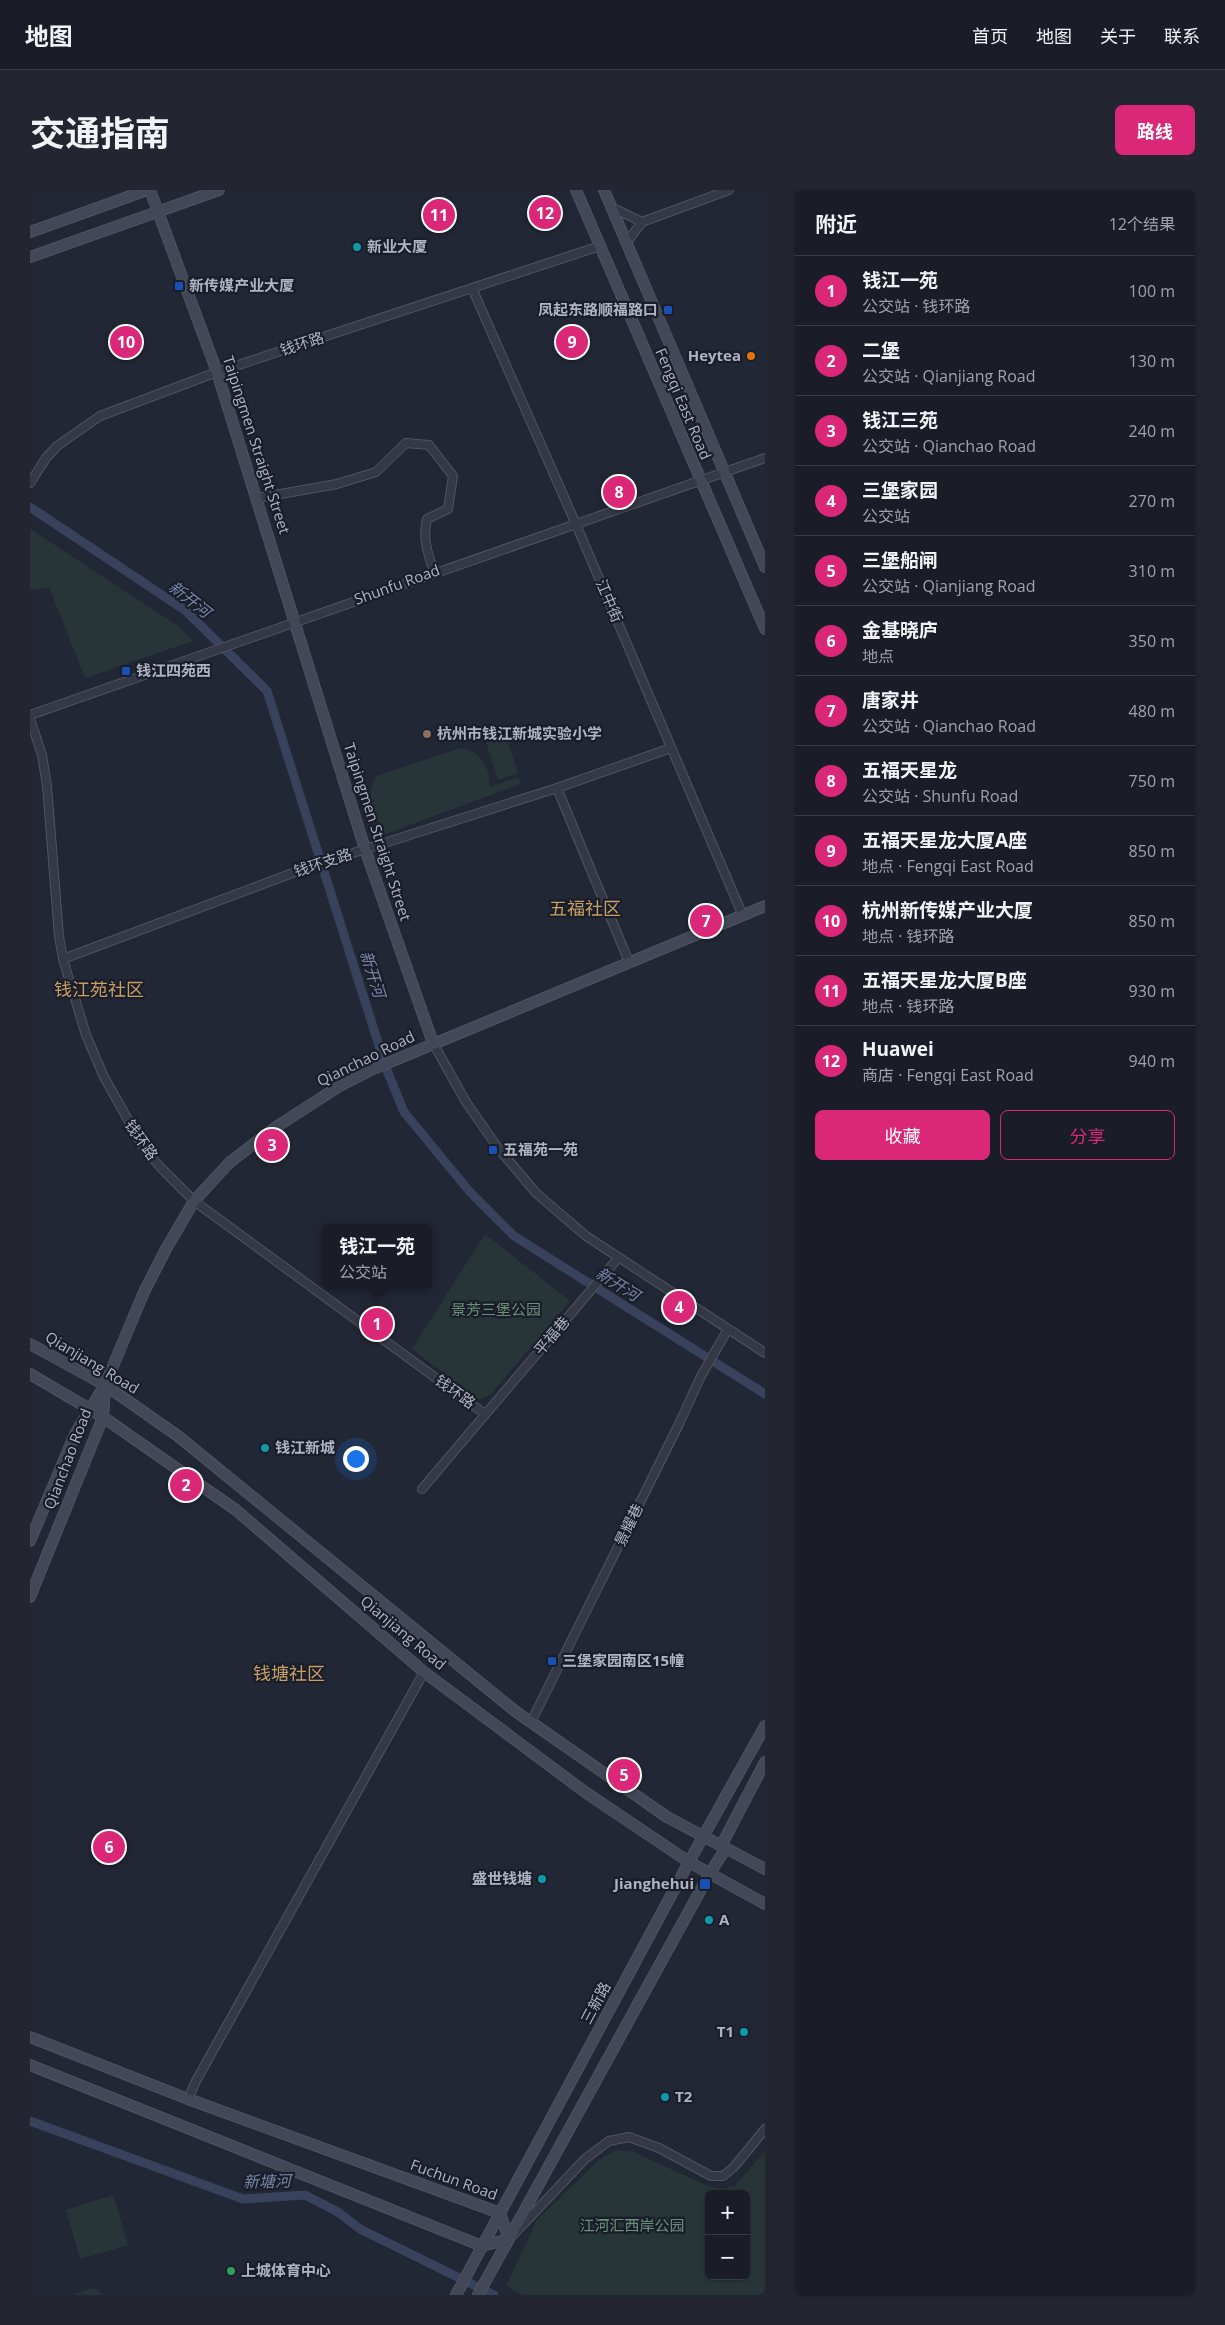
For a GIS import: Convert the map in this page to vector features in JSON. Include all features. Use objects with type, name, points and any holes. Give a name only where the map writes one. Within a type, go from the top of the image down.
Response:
[{"type":"main road","name":"Taipingmen Straight Street","points":[[149,190],[217,372],[258,498],[365,850],[433,1043]]},
{"type":"main road","points":[[30,232],[149,190]]},
{"type":"main road","points":[[30,257],[158,210],[219,190]]},
{"type":"main road","name":"Fengqi East Road","points":[[576,190],[765,629]]},
{"type":"main road","name":"Fengqi East Road","points":[[604,190],[765,567]]},
{"type":"main road","name":"Qianchao Road","points":[[30,1541],[75,1434],[105,1385],[144,1292],[166,1249],[194,1202],[230,1162],[276,1127],[338,1087],[371,1070],[765,906]]},
{"type":"main road","name":"Qianjiang Road","points":[[30,1344],[105,1385],[178,1436],[341,1570],[531,1722],[666,1817],[765,1869]]},
{"type":"main road","name":"Qianjiang Road","points":[[30,1374],[103,1417],[236,1510],[424,1672],[585,1792],[689,1862],[765,1904]]},
{"type":"main road","name":"Qianchao Road","points":[[30,1597],[103,1417],[105,1385]]},
{"type":"main road","name":"三新路","points":[[458,2292],[689,1862],[765,1726]]},
{"type":"main road","points":[[478,2295],[724,1847],[765,1762]]},
{"type":"main road","name":"Fuchun Road","points":[[30,2037],[188,2099],[500,2212],[509,2239]]},
{"type":"main road","points":[[30,2065],[482,2246],[509,2239]]},
{"type":"street","points":[[627,242],[642,222],[730,190]]},
{"type":"street","points":[[611,207],[642,222]]},
{"type":"street","name":"钱环路","points":[[30,483],[46,458],[57,446],[100,416],[217,372],[600,246]]},
{"type":"street","name":"江中街","points":[[472,288],[576,522],[743,916]]},
{"type":"street","points":[[258,498],[337,484],[376,472],[406,443],[429,445],[454,476],[448,509],[427,520],[425,527],[424,538],[434,572]]},
{"type":"street","name":"Shunfu Road","points":[[30,717],[434,572],[699,479],[765,458]]},
{"type":"street","name":"钱环路","points":[[30,717],[42,756],[47,786],[58,936],[63,959],[86,1035],[119,1107],[145,1150],[194,1202],[485,1414]]},
{"type":"street","name":"钱环支路","points":[[63,959],[306,868],[557,788],[671,748]]},
{"type":"street","points":[[557,788],[630,962]]},
{"type":"street","name":"Taipingmen Straight Street","points":[[433,1043],[466,1102],[498,1148],[536,1193],[586,1236],[765,1353]]},
{"type":"street","name":"平福巷","points":[[422,1489],[619,1257]]},
{"type":"street","name":"景耀巷","points":[[531,1722],[680,1424],[701,1376],[728,1329]]},
{"type":"street","points":[[188,2099],[196,2081],[424,1672]]},
{"type":"street","points":[[509,2239],[585,2159],[609,2142],[629,2137],[659,2148],[711,2176],[723,2176],[734,2167],[765,2128]]},
{"type":"green space","points":[[30,529],[178,626],[193,641],[85,678],[49,587],[30,590]]},
{"type":"green space","points":[[506,736],[518,773],[498,780],[486,742]]},
{"type":"green space","points":[[461,748],[474,753],[483,762],[488,773],[489,787],[518,777],[521,784],[380,836],[378,829],[384,826],[374,816],[370,803],[371,789],[376,776]]},
{"type":"green space","name":"景芳三堡公园","points":[[485,1234],[570,1301],[490,1395],[479,1400],[412,1349]]},
{"type":"green space","name":"江河汇西岸公园","points":[[616,2150],[634,2152],[705,2185],[722,2189],[735,2186],[765,2151],[765,2295],[523,2295],[506,2286],[537,2220],[600,2159]]},
{"type":"green space","points":[[113,2195],[128,2245],[80,2259],[66,2210]]},
{"type":"green space","points":[[94,2288],[104,2295],[72,2295]]},
{"type":"waterway","name":"新开河","points":[[30,507],[186,611],[267,691],[386,1068],[404,1112],[470,1192],[514,1236],[765,1394]]},
{"type":"waterway","name":"新塘河","points":[[30,2121],[243,2199],[305,2195],[338,2212],[360,2229],[494,2295]]},
{"type":"place","name":"Huawei","points":[[545,213]]},
{"type":"place","name":"五福天星龙大厦B座","points":[[439,215]]},
{"type":"place","name":"新业大厦","points":[[357,247]]},
{"type":"place","name":"新传媒产业大厦","points":[[179,286]]},
{"type":"place","name":"凤起东路顺福路口","points":[[668,310]]},
{"type":"place","name":"杭州新传媒产业大厦","points":[[126,342]]},
{"type":"place","name":"五福天星龙大厦A座","points":[[572,342]]},
{"type":"place","name":"Heytea","points":[[751,356]]},
{"type":"place","name":"五福天星龙","points":[[619,492]]},
{"type":"place","name":"钱江四苑西","points":[[126,671]]},
{"type":"place","name":"杭州市钱江新城实验小学","points":[[427,734]]},
{"type":"place","name":"唐家井","points":[[706,921]]},
{"type":"place","name":"钱江三苑","points":[[272,1145]]},
{"type":"place","name":"五福苑一苑","points":[[493,1150]]},
{"type":"place","name":"三堡家园","points":[[679,1307]]},
{"type":"place","name":"钱江一苑","points":[[377,1324]]},
{"type":"place","name":"钱江新城","points":[[265,1448]]},
{"type":"place","name":"二堡","points":[[186,1485]]},
{"type":"place","name":"三堡家园南区15幢","points":[[552,1661]]},
{"type":"place","name":"三堡船闸","points":[[624,1775]]},
{"type":"place","name":"金基晓庐","points":[[109,1847]]},
{"type":"place","name":"盛世钱塘","points":[[542,1879]]},
{"type":"place","name":"Jianghehui","points":[[705,1884]]},
{"type":"place","name":"A","points":[[709,1920]]},
{"type":"place","name":"T1","points":[[744,2032]]},
{"type":"place","name":"T2","points":[[665,2097]]},
{"type":"place","name":"上城体育中心","points":[[231,2271]]},
{"type":"district","name":"五福社区","points":[[585,909]]},
{"type":"district","name":"钱江苑社区","points":[[99,990]]},
{"type":"district","name":"钱塘社区","points":[[289,1674]]}]
